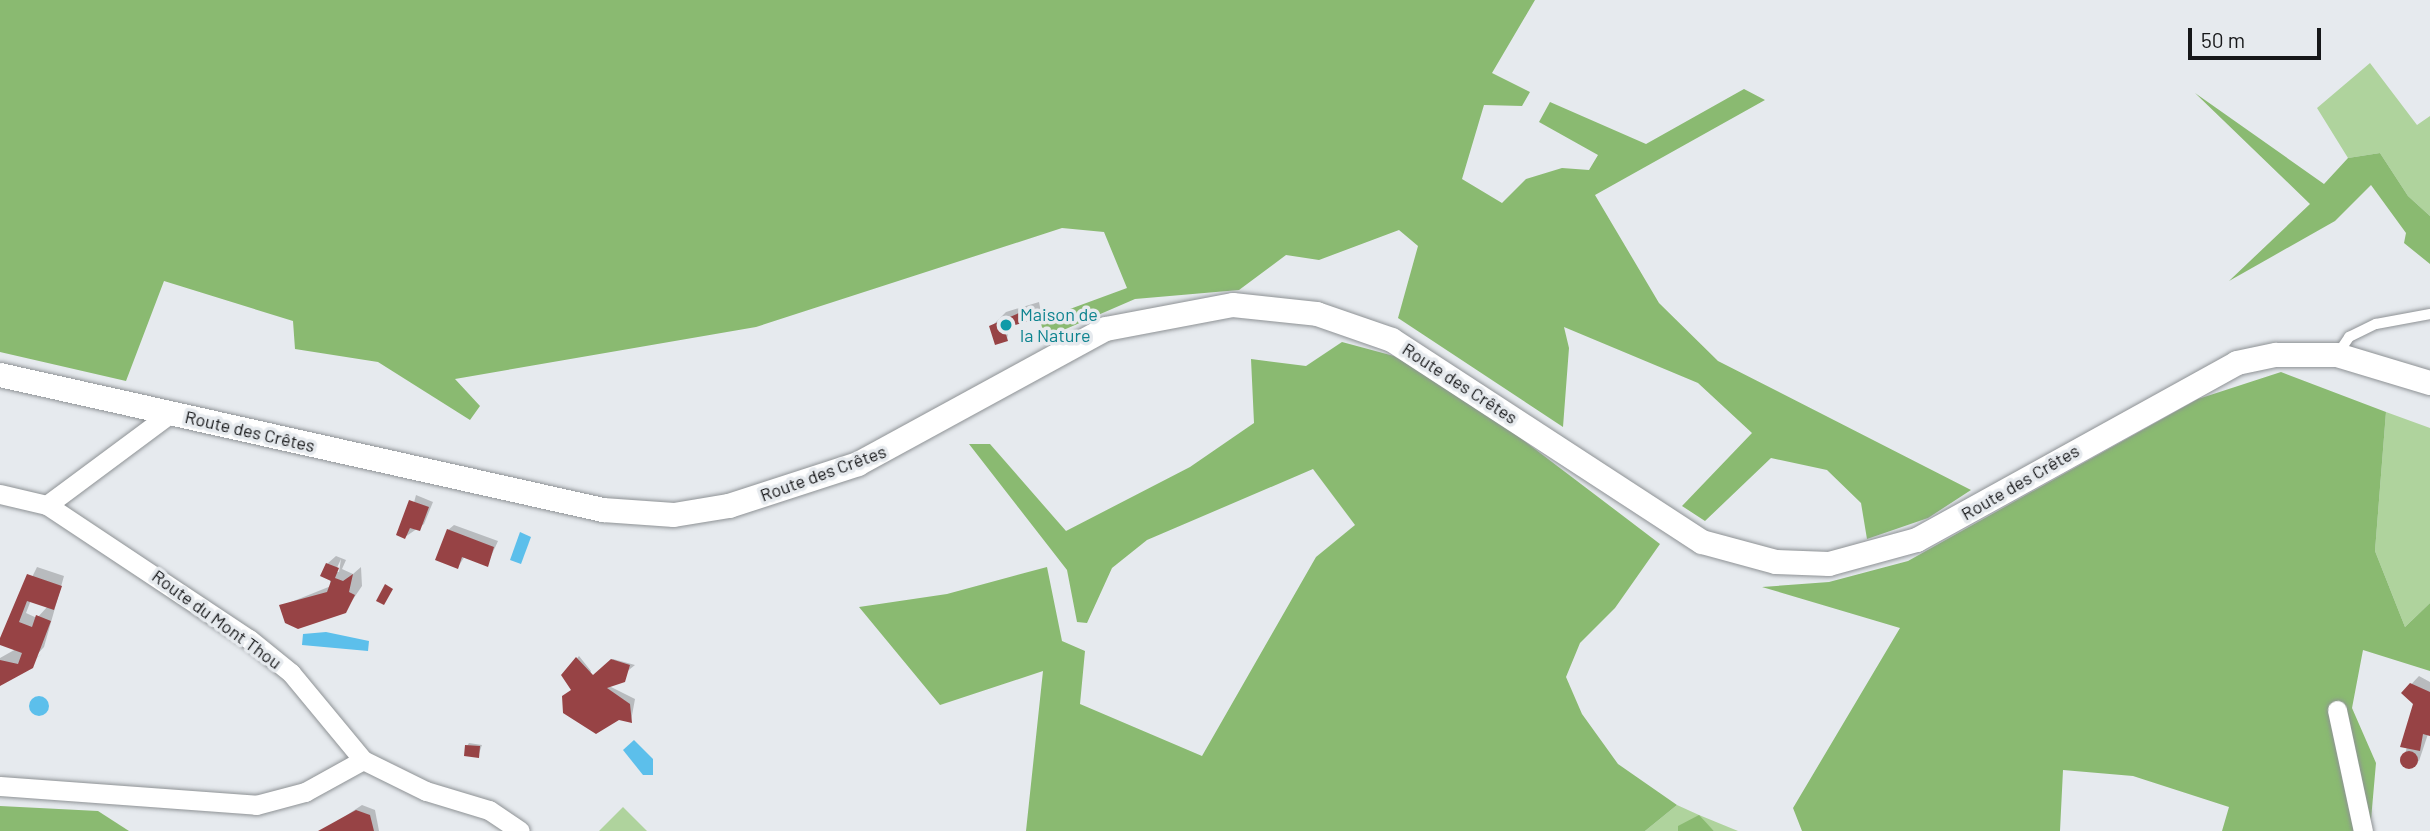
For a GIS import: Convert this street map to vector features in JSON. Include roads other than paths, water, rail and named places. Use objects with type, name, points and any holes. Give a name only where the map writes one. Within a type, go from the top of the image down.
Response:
[{"type":"street","name":"Route des Crêtes","points":[[0,374],[614,512],[674,515],[729,506],[858,464],[1106,329],[1233,305],[1317,314],[1392,340],[1702,542],[1776,562],[1829,564],[1917,540],[2237,363],[2276,355],[2337,355],[2430,383]]},
{"type":"street","points":[[47,505],[170,413]]},
{"type":"street","name":"Route du Mont Thou","points":[[0,494],[47,505],[249,639],[290,674],[363,760],[426,791],[489,810],[520,831]]},
{"type":"street","points":[[2337,710],[2363,831]]},
{"type":"street","points":[[0,786],[256,805],[305,792],[363,760]]},
{"type":"lane","points":[[2337,355],[2349,337],[2376,324],[2430,314]]},
{"type":"water","points":[[520,532],[531,537],[521,564],[510,560]]},
{"type":"water","points":[[326,632],[369,641],[368,651],[302,645],[303,634]]},
{"type":"water","points":[[35,696],[43,696],[49,706],[43,716],[35,716],[29,710],[29,702]]},
{"type":"water","points":[[634,740],[653,759],[653,775],[643,775],[623,750]]},
{"type":"place","name":"Maison de la Nature","points":[[1006,325]]}]
